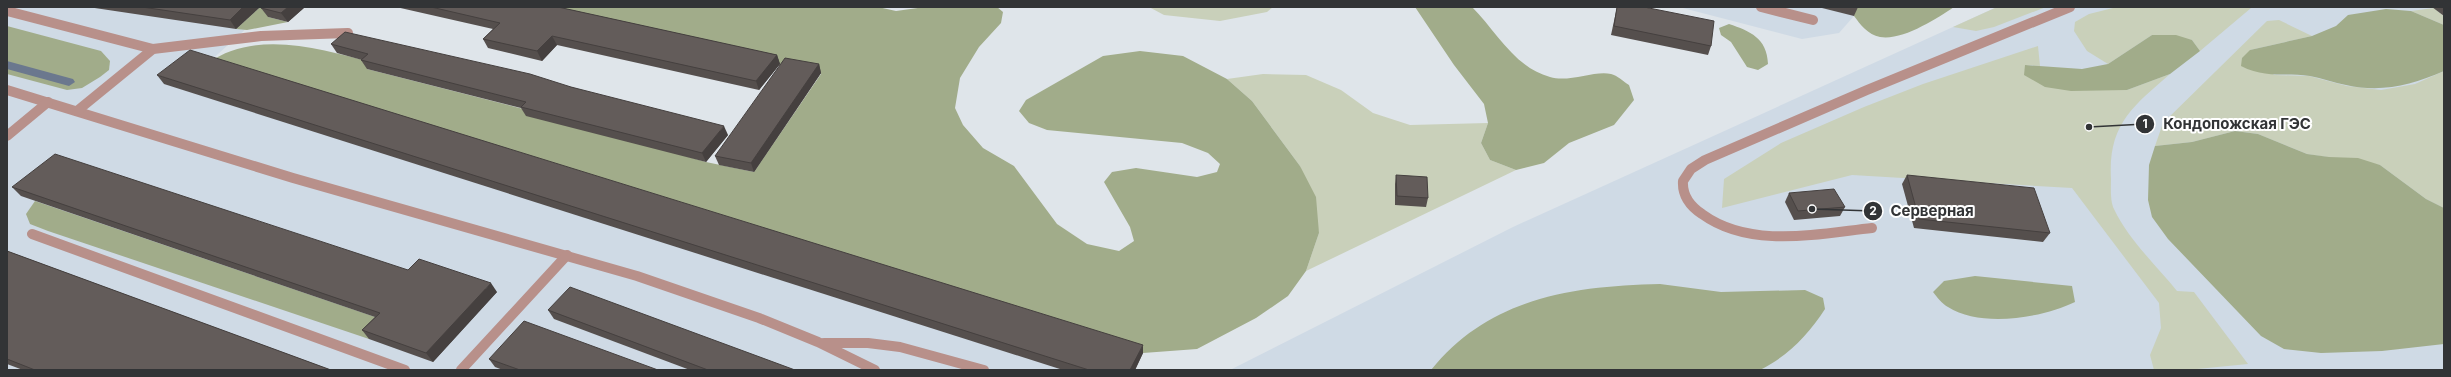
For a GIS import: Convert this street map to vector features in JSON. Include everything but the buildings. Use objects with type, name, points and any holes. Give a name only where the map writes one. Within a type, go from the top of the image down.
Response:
[{"type":"lane","points":[[1761,7],[1814,20]]},
{"type":"lane","points":[[1872,228],[1776,236],[1733,231],[1714,224],[1702,216],[1684,195],[1681,183],[1687,171],[1705,160],[1866,90],[2070,7]]},
{"type":"lane","points":[[7,11],[153,49],[260,36],[348,33]]},
{"type":"lane","points":[[77,111],[153,49]]},
{"type":"lane","points":[[7,90],[388,206],[567,255],[704,300],[822,343],[875,370]]},
{"type":"lane","points":[[7,136],[48,102]]},
{"type":"lane","points":[[32,234],[406,370]]},
{"type":"lane","points":[[461,370],[501,329],[567,255]]},
{"type":"lane","points":[[822,343],[868,343],[900,347],[984,370]]},
{"type":"shaded area","points":[[7,7],[270,7],[208,63],[1135,370],[7,370]]},
{"type":"shaded area","points":[[1679,7],[1855,7],[1854,16],[1839,33],[1802,39]]},
{"type":"shaded area","points":[[1997,7],[2444,7],[2444,370],[1230,370],[1513,227]]},
{"type":"green space","points":[[260,7],[280,7],[268,17],[288,22],[247,30],[236,29]]},
{"type":"green space","points":[[521,7],[878,7],[896,11],[925,7],[997,7],[1003,12],[1001,23],[979,47],[960,78],[955,108],[963,125],[983,148],[1014,166],[1057,224],[1087,244],[1119,251],[1134,241],[1130,227],[1104,182],[1112,172],[1136,168],[1197,177],[1217,172],[1220,164],[1208,153],[1182,143],[1047,130],[1029,123],[1019,111],[1026,100],[1103,56],[1140,51],[1183,56],[1227,79],[1252,101],[1300,166],[1316,197],[1319,233],[1306,271],[1288,296],[1256,318],[1197,349],[1143,353],[208,63],[227,53],[247,47],[268,44],[290,45],[333,52],[374,63],[367,69],[531,111],[706,162],[754,172],[821,74]]},
{"type":"green space","points":[[1149,7],[1273,7],[1267,12],[1220,21],[1164,15]]},
{"type":"green space","points":[[1415,7],[1472,7],[1516,57],[1537,72],[1557,78],[1573,78],[1605,73],[1613,75],[1629,85],[1634,100],[1614,125],[1569,143],[1544,163],[1516,170],[1490,160],[1481,143],[1488,123],[1484,104],[1454,65]]},
{"type":"green space","points":[[1855,7],[1954,7],[1918,28],[1898,36],[1880,37],[1865,29],[1854,16]]},
{"type":"green space","points":[[1997,7],[2046,7],[1994,27],[1976,31],[1953,27]]},
{"type":"green space","points":[[2117,7],[2251,8],[2200,51],[2192,40],[2152,35],[2108,64],[2087,51],[2074,31],[2075,22],[2089,14]]},
{"type":"green space","points":[[2434,8],[2444,16],[2444,25],[2411,11]]},
{"type":"green space","points":[[2386,9],[2411,11],[2444,25],[2444,71],[2408,84],[2384,88],[2372,88],[2342,84],[2310,76],[2267,74],[2241,66],[2242,58],[2250,50],[2312,36],[2336,26],[2348,15]]},
{"type":"green space","points":[[2279,20],[2312,36],[2250,50],[2274,75],[2309,76],[2347,86],[2381,90],[2415,84],[2444,71],[2444,208],[2426,199],[2380,165],[2307,154],[2258,134],[2235,131],[2192,142],[2155,146],[2163,123],[2267,21]]},
{"type":"green space","points":[[1729,24],[1750,33],[1761,42],[1767,55],[1768,64],[1758,70],[1747,67],[1731,42],[1721,35],[1719,28]]},
{"type":"green space","points":[[7,26],[101,51],[110,61],[109,70],[82,88],[67,90],[7,74]]},
{"type":"green space","points":[[2152,35],[2176,35],[2192,40],[2200,51],[2170,74],[2127,90],[2071,91],[2045,87],[2024,75],[2025,65],[2082,69],[2108,64]]},
{"type":"green space","points":[[2038,46],[2040,66],[2025,65],[2127,90],[2170,74],[2134,107],[2118,131],[2111,160],[2111,194],[2113,206],[2127,231],[2143,252],[2177,291],[2194,292],[2248,364],[2187,370],[2154,370],[2150,355],[2161,328],[2159,303],[2072,188],[1852,175],[1722,208],[1724,179],[1781,143],[1864,107],[1923,84]]},
{"type":"green space","points":[[1263,74],[1306,75],[1341,90],[1373,113],[1410,125],[1488,123],[1481,143],[1490,160],[1516,170],[1306,271],[1319,233],[1300,166],[1252,101],[1227,79]]},
{"type":"green space","points":[[2235,131],[2258,134],[2307,154],[2329,157],[2358,158],[2380,165],[2426,199],[2444,208],[2444,344],[2382,351],[2321,353],[2284,349],[2261,336],[2168,239],[2152,217],[2148,200],[2149,165],[2155,146],[2192,142]]},
{"type":"green space","points":[[35,201],[387,321],[369,339],[48,231],[30,224],[26,214]]},
{"type":"green space","points":[[1975,276],[2072,286],[2075,302],[2061,308],[2029,316],[1994,319],[1962,313],[1946,306],[1933,292],[1944,281]]},
{"type":"green space","points":[[1660,284],[1721,292],[1805,290],[1823,298],[1825,309],[1812,328],[1797,344],[1780,358],[1760,370],[1431,370],[1454,346],[1479,326],[1506,312],[1534,301],[1564,293],[1595,288]]},
{"type":"waterway","points":[[7,65],[69,82]]},
{"type":"place","name":"Кондопожская ГЭС","points":[[2089,127]]},
{"type":"place","name":"Серверная","points":[[1812,209]]}]
